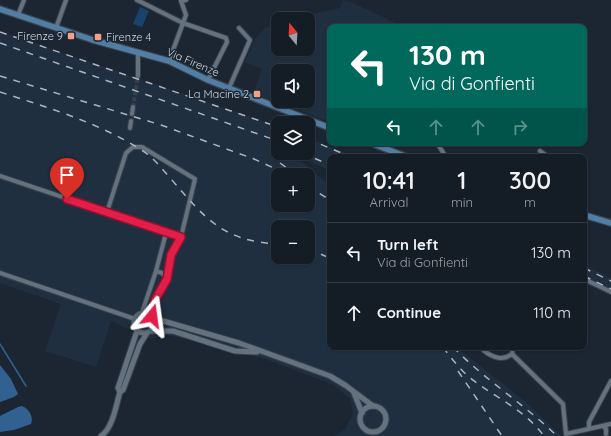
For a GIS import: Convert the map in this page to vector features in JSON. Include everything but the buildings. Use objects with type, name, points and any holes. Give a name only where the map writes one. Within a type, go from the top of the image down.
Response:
[{"type":"main road","name":"Via Firenze","points":[[0,8],[56,28],[169,61],[208,80],[327,127]]},
{"type":"main road","points":[[379,146],[399,154]]},
{"type":"main road","points":[[587,216],[611,223]]},
{"type":"street","points":[[18,15],[24,0]]},
{"type":"street","points":[[56,28],[66,0]]},
{"type":"street","points":[[137,0],[183,23],[227,39],[208,80]]},
{"type":"street","points":[[169,61],[186,15],[180,1],[186,0]]},
{"type":"street","points":[[229,88],[250,40],[239,28]]},
{"type":"street","points":[[138,53],[138,76]]},
{"type":"street","points":[[132,114],[133,107]]},
{"type":"street","points":[[130,128],[131,121]]},
{"type":"street","points":[[103,436],[108,428],[120,392],[123,390],[140,344],[155,325],[153,317],[155,300],[167,279],[171,255],[181,237],[195,179],[145,148],[136,146],[129,149],[126,153],[107,212]]},
{"type":"street","points":[[540,151],[544,154]]},
{"type":"street","points":[[0,176],[181,237]]},
{"type":"street","points":[[166,233],[156,271],[142,313],[135,319],[134,325],[137,331],[142,334],[150,332],[173,331],[235,351],[262,353]]},
{"type":"street","points":[[156,271],[162,273],[167,279]]},
{"type":"street","points":[[0,273],[135,319]]},
{"type":"street","points":[[587,280],[611,292]]},
{"type":"street","points":[[142,313],[239,343],[262,353],[330,376],[346,385],[353,392],[373,406],[382,409],[385,415],[384,424],[379,430],[372,431],[365,429],[360,420],[362,413],[366,408],[373,406]]},
{"type":"street","points":[[120,392],[118,388],[137,331]]},
{"type":"street","points":[[484,350],[491,356],[503,358],[512,354]]},
{"type":"street","points":[[512,354],[513,350]]},
{"type":"street","points":[[512,354],[563,404],[565,433],[570,434],[589,428],[611,424]]},
{"type":"street","points":[[589,428],[589,422],[611,381]]},
{"type":"street","points":[[353,392],[362,413]]},
{"type":"street","points":[[602,426],[606,429],[606,435]]},
{"type":"street","points":[[606,435],[611,430]]},
{"type":"shaded area","points":[[343,0],[353,3],[398,24],[327,24],[327,121],[293,108],[315,108],[315,64],[271,64],[271,99],[254,93],[262,69],[245,62],[255,39],[265,28],[271,26],[271,56],[315,56],[315,14],[340,8]]},
{"type":"shaded area","points":[[140,7],[149,11],[142,27],[133,24]]},
{"type":"shaded area","points":[[0,31],[271,124],[271,160],[300,160],[309,168],[271,168],[271,212],[315,212],[315,173],[327,183],[327,350],[460,350],[527,403],[561,436],[335,436],[346,428],[353,413],[350,399],[334,385],[263,358],[167,335],[152,339],[111,321],[96,367],[45,351],[61,304],[0,283]]},
{"type":"shaded area","points":[[315,141],[348,154],[327,154],[327,169],[304,160],[315,160]]},
{"type":"shaded area","points":[[587,266],[611,278],[611,291],[587,279]]},
{"type":"shaded area","points":[[0,365],[11,379],[18,394],[0,402]]},
{"type":"shaded area","points":[[22,406],[27,409],[30,414],[32,419],[31,424],[14,430],[0,432],[0,416]]},
{"type":"waterway","points":[[0,344],[26,386]]},
{"type":"tunnel","points":[[133,107],[138,76]]},
{"type":"railway","points":[[0,32],[271,125]]},
{"type":"railway","points":[[0,43],[271,139]]},
{"type":"railway","points":[[0,76],[161,125],[254,159],[274,168]]},
{"type":"railway","points":[[0,92],[74,117],[127,141],[151,157],[194,205],[216,225],[242,238],[271,243]]},
{"type":"railway","points":[[315,142],[344,154]]},
{"type":"railway","points":[[315,159],[327,164]]},
{"type":"railway","points":[[280,163],[287,168]]},
{"type":"railway","points":[[315,190],[327,198]]},
{"type":"railway","points":[[315,252],[327,257]]},
{"type":"railway","points":[[587,269],[611,281]]},
{"type":"railway","points":[[587,277],[611,289]]},
{"type":"railway","points":[[445,350],[455,363],[469,377],[527,418],[544,436]]},
{"type":"railway","points":[[456,350],[557,436]]},
{"type":"railway","points":[[458,371],[502,436]]},
{"type":"place","name":"Firenze 9","points":[[71,36]]},
{"type":"place","name":"Firenze 4","points":[[98,37]]},
{"type":"place","name":"La Macine 2","points":[[257,94]]},
{"type":"route","points":[[67,199],[181,237],[171,255],[167,279],[164,287],[155,300],[152,316]]}]
